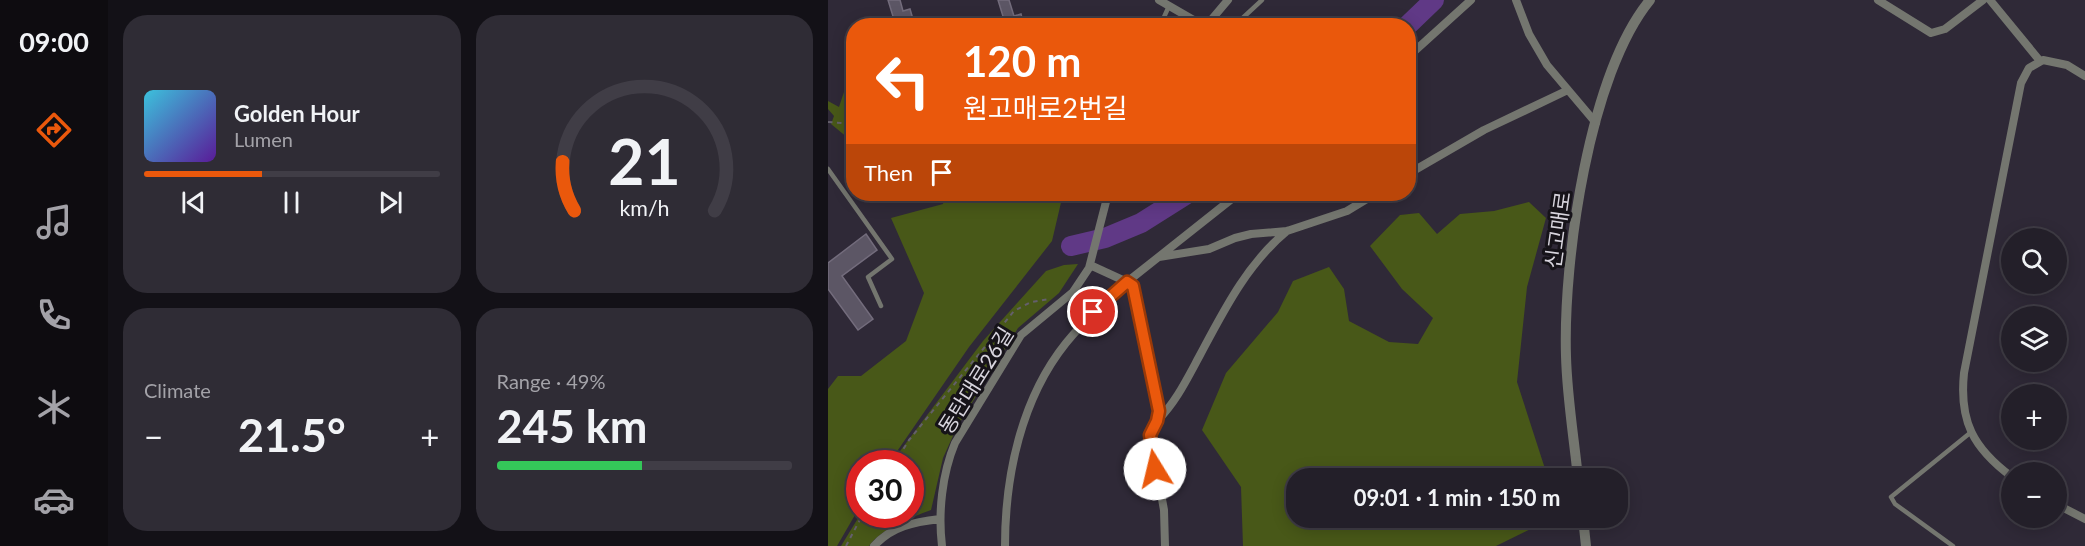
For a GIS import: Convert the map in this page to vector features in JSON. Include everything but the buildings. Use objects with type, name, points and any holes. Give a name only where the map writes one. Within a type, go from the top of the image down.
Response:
[{"type":"street","points":[[1159,0],[1192,18]]},
{"type":"street","points":[[1212,18],[1228,0]]},
{"type":"street","points":[[1416,50],[1471,0]]},
{"type":"street","points":[[1516,0],[1529,34],[1547,65],[1596,123]]},
{"type":"street","name":"신고매로","points":[[1577,468],[1568,385],[1566,322],[1577,215],[1603,91],[1616,57],[1634,22],[1650,0]]},
{"type":"street","points":[[1878,0],[1931,33],[1945,29],[1983,0]]},
{"type":"street","points":[[1990,0],[2040,62]]},
{"type":"street","points":[[2001,467],[1982,451],[1970,433],[1962,392],[2021,83],[2029,68],[2040,62],[2055,60],[2085,76]]},
{"type":"street","points":[[1416,169],[1484,130],[1568,90]]},
{"type":"street","points":[[1106,201],[1090,262],[1127,282],[1136,293],[1159,411],[1157,421]]},
{"type":"street","points":[[1005,546],[1005,519],[1015,453],[1029,406],[1064,345],[1093,312],[1155,257],[1229,201]]},
{"type":"street","points":[[1155,257],[1209,249],[1251,234],[1287,231],[1347,211],[1363,201]]},
{"type":"street","points":[[1165,546],[1164,510],[1150,435],[1157,421],[1179,395],[1238,287],[1271,245],[1287,231]]},
{"type":"street","name":"동탄대로26길","points":[[942,546],[940,519],[948,459],[955,443],[1021,335],[1066,298],[1090,262]]},
{"type":"street","points":[[2067,510],[2085,519]]},
{"type":"street","points":[[874,546],[882,538],[907,523],[940,519]]},
{"type":"street","points":[[1584,528],[1586,546]]},
{"type":"lane","points":[[1243,18],[1262,0]]},
{"type":"lane","points":[[1164,18],[1170,5]]},
{"type":"lane","points":[[828,169],[846,194]]},
{"type":"lane","points":[[851,201],[892,259],[868,277],[882,306]]},
{"type":"lane","points":[[1953,546],[1895,504],[1891,497],[1970,433]]},
{"type":"path","points":[[828,122],[846,123]]},
{"type":"path","points":[[903,450],[1014,311],[1031,302],[1066,298]]},
{"type":"path","points":[[846,546],[856,528]]},
{"type":"green space","points":[[846,86],[846,136],[831,124],[834,116],[828,109],[828,101],[839,107]]},
{"type":"green space","points":[[943,201],[1061,201],[1052,241],[969,347],[898,450],[846,450],[847,528],[837,546],[828,546],[828,389],[838,376],[861,376],[906,341],[924,293],[891,218],[943,204]]},
{"type":"green space","points":[[1529,202],[1546,218],[1527,287],[1517,382],[1545,468],[1286,468],[1286,528],[1533,528],[1496,546],[1243,546],[1241,487],[1202,430],[1226,373],[1278,312],[1293,281],[1329,267],[1344,289],[1349,321],[1389,342],[1418,344],[1433,318],[1402,289],[1370,246],[1400,215],[1419,213],[1437,234],[1460,214],[1494,211]]},
{"type":"green space","points":[[1078,264],[1059,293],[1018,328],[957,427],[943,458],[931,510],[924,513],[924,450],[901,450],[983,341],[1046,271],[1064,265]]},
{"type":"green space","points":[[852,528],[891,528],[869,546],[841,546]]},
{"type":"waterway","points":[[1415,18],[1434,0]]},
{"type":"waterway","points":[[1071,246],[1105,238],[1141,223],[1176,201]]},
{"type":"route","points":[[1093,312],[1127,282],[1133,286],[1159,411],[1150,435],[1155,469]]}]
